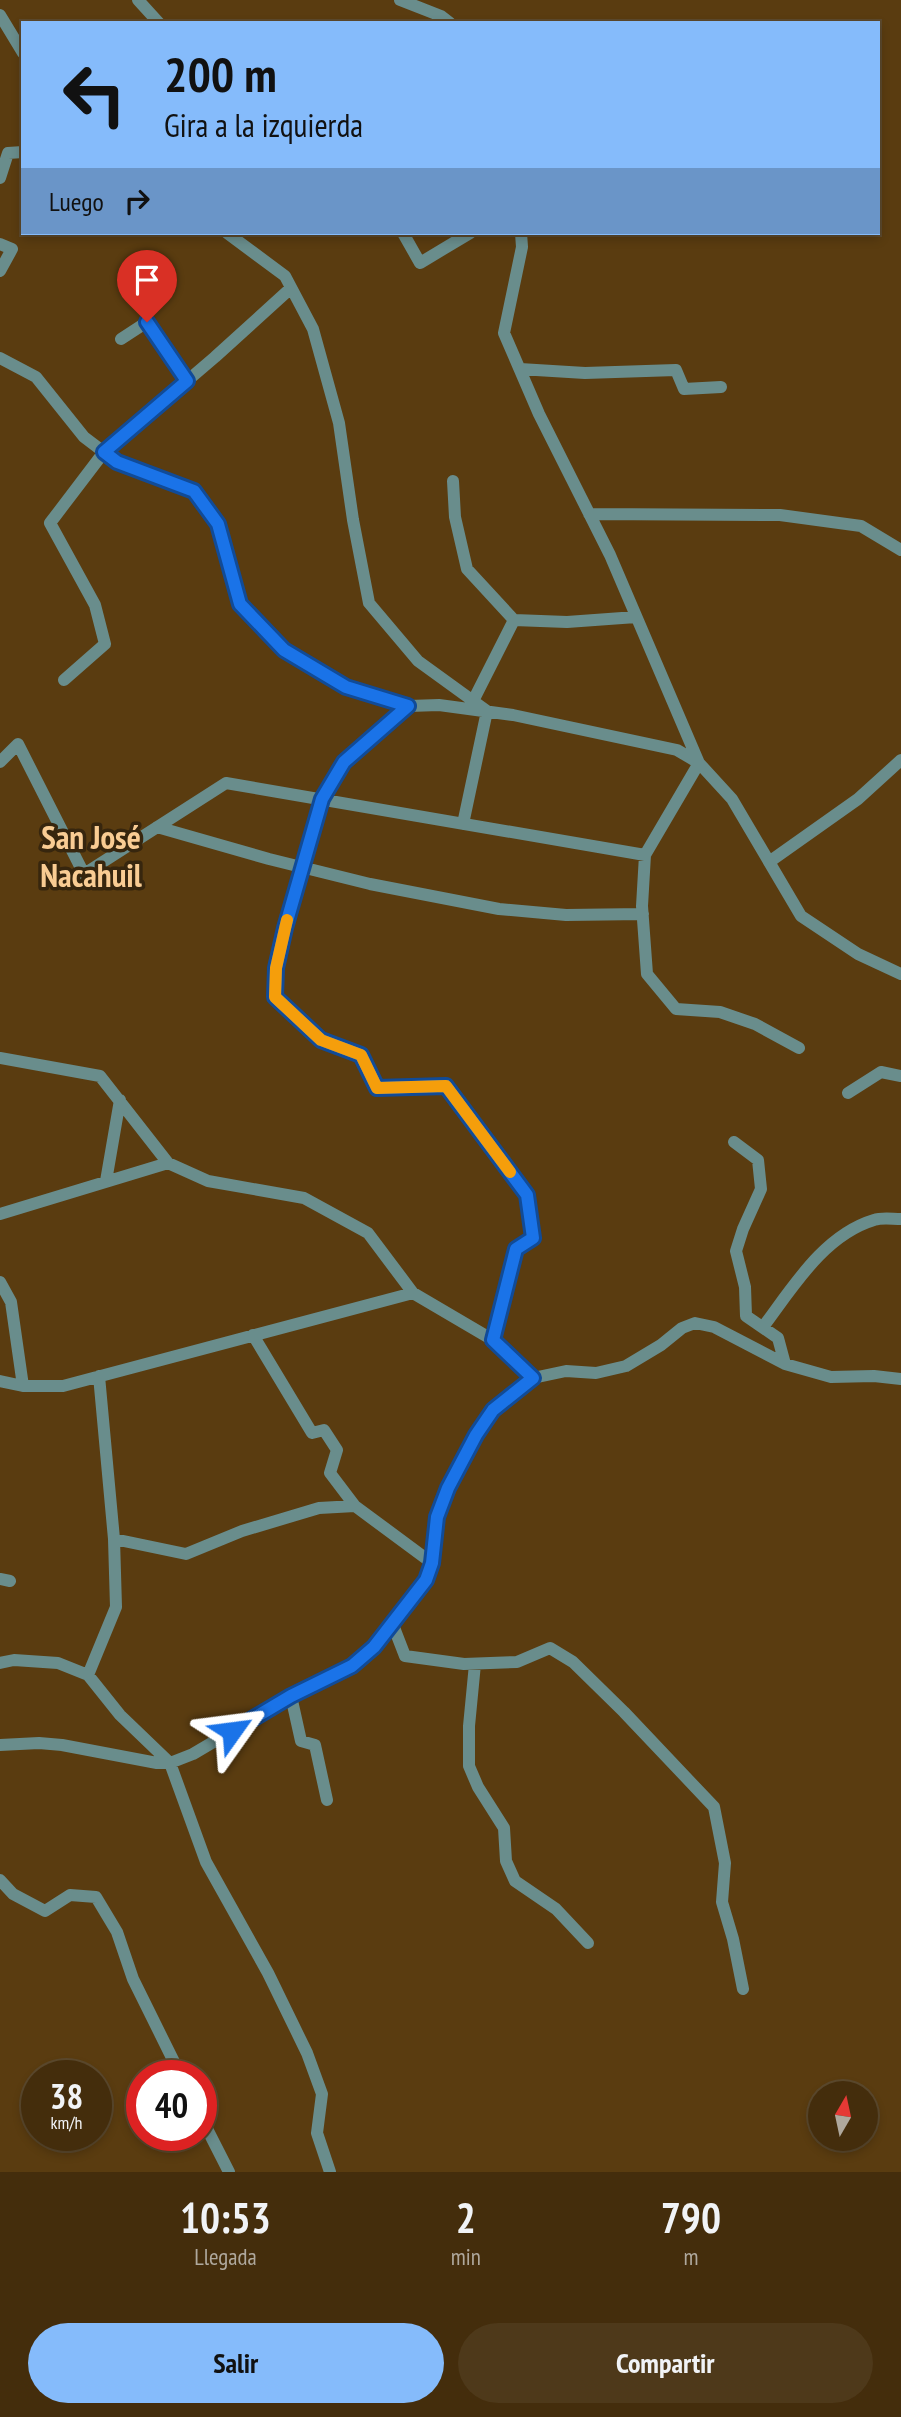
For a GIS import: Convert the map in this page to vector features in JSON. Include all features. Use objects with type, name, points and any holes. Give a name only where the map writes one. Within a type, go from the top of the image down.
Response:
[{"type":"street","points":[[138,0],[157,21]]},
{"type":"street","points":[[400,0],[447,21]]},
{"type":"street","points":[[0,15],[21,50]]},
{"type":"street","points":[[0,178],[8,153],[21,152]]},
{"type":"street","points":[[230,235],[285,276],[313,329],[339,423],[353,520],[369,603],[418,661],[487,711]]},
{"type":"street","points":[[404,235],[420,263],[467,235]]},
{"type":"street","points":[[522,235],[522,247],[504,333],[636,617],[699,762],[732,799],[801,916],[858,954],[901,974]]},
{"type":"street","points":[[0,244],[12,249],[0,271]]},
{"type":"street","points":[[64,680],[105,644],[95,605],[50,523],[104,452],[291,288]]},
{"type":"street","points":[[121,339],[147,322],[187,381]]},
{"type":"street","points":[[0,358],[36,377],[84,437],[117,462],[194,491],[218,524],[240,604],[284,650],[346,687],[408,706],[439,705],[487,711],[677,750],[699,762]]},
{"type":"street","points":[[520,369],[585,373],[676,370],[684,389],[721,387]]},
{"type":"street","points":[[453,481],[455,517],[467,569],[514,620],[567,622],[636,617]]},
{"type":"street","points":[[589,514],[780,515],[861,526],[901,550]]},
{"type":"street","points":[[473,701],[514,620]]},
{"type":"street","points":[[408,706],[344,762],[322,799],[276,968],[275,997],[321,1040],[361,1055],[377,1088],[446,1086],[527,1195],[533,1238],[516,1249],[493,1340]]},
{"type":"street","points":[[463,824],[487,711]]},
{"type":"street","points":[[0,762],[18,744],[84,874],[226,783],[645,855]]},
{"type":"street","points":[[769,862],[858,799],[901,760]]},
{"type":"street","points":[[699,762],[645,855],[643,914],[647,974],[676,1009],[720,1012],[755,1024],[799,1048]]},
{"type":"street","points":[[157,827],[370,884],[499,909],[566,915],[643,914]]},
{"type":"street","points":[[0,1058],[100,1076],[168,1163],[208,1181],[304,1198],[368,1233],[412,1293],[493,1340],[533,1378]]},
{"type":"street","points":[[848,1093],[881,1072],[901,1076]]},
{"type":"street","points":[[106,1181],[120,1100]]},
{"type":"street","points":[[734,1142],[758,1160],[761,1189],[736,1251],[745,1287],[746,1316],[778,1338],[785,1364]]},
{"type":"street","points":[[0,1214],[168,1163]]},
{"type":"street","points":[[763,1327],[810,1264],[850,1229],[877,1219],[901,1219]]},
{"type":"street","points":[[0,1282],[11,1303],[23,1386]]},
{"type":"street","points":[[0,1381],[23,1386],[63,1386],[412,1293]]},
{"type":"street","points":[[0,1745],[62,1745],[157,1763],[170,1763],[193,1754],[291,1696],[352,1666],[374,1647],[393,1625],[426,1580],[432,1563],[437,1517],[448,1488],[470,1446],[493,1410],[533,1378],[566,1371],[596,1373],[626,1366],[661,1345],[682,1328],[695,1323],[713,1327],[785,1364],[831,1377],[874,1376],[901,1379]]},
{"type":"street","points":[[253,1335],[312,1433],[324,1430],[337,1450],[330,1473],[355,1506],[432,1563]]},
{"type":"street","points":[[88,1675],[116,1607],[114,1539],[99,1376]]},
{"type":"street","points":[[114,1539],[186,1554],[242,1531],[319,1508],[355,1506]]},
{"type":"street","points":[[393,1625],[405,1656],[475,1664],[517,1662],[550,1648],[573,1662],[624,1712],[714,1807],[725,1863],[723,1902],[743,1989]]},
{"type":"street","points":[[0,1663],[14,1660],[58,1663],[88,1675],[120,1715],[170,1763],[206,1862],[268,1973],[307,2053],[322,2094],[317,2133],[330,2172]]},
{"type":"street","points":[[475,1664],[469,1726],[469,1766],[478,1787],[504,1828],[506,1861],[515,1881],[556,1909],[588,1943]]},
{"type":"street","points":[[291,1696],[301,1741],[315,1745],[327,1800]]},
{"type":"street","points":[[0,1880],[13,1894],[44,1911],[70,1895],[96,1897],[117,1932],[133,1979],[173,2060]]},
{"type":"street","points":[[217,2148],[229,2172]]},
{"type":"slow traffic","points":[[287,920],[276,968],[275,997],[321,1040],[361,1055],[377,1088],[446,1086],[510,1172]]},
{"type":"district","name":"San José Nacahuil","points":[[91,855]]},
{"type":"route","points":[[147,322],[187,381],[104,452],[117,462],[194,491],[218,524],[240,604],[284,650],[346,687],[408,706],[344,762],[322,799],[285,928],[276,968],[275,997],[321,1040],[361,1055],[377,1088],[446,1086],[527,1195],[533,1238],[516,1249],[493,1340],[533,1378],[513,1391],[493,1410],[476,1435],[448,1488],[437,1517],[432,1563],[426,1580],[393,1625],[374,1647],[352,1666],[291,1696],[232,1731]]}]
